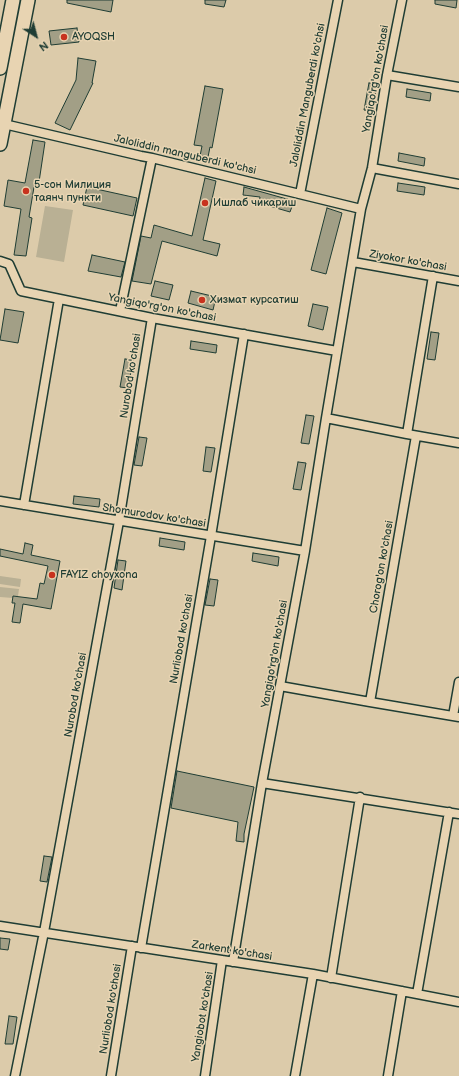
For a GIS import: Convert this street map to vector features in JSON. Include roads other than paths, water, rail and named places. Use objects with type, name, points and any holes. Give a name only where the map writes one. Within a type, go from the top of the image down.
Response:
[{"type":"main road","points":[[0,68],[13,0]]},
{"type":"main road","points":[[0,144],[28,0]]},
{"type":"street","name":"Jaloliddin Manguberdi ko'chsi","points":[[300,194],[338,0]]},
{"type":"street","name":"Yangiqo'rg'on ko'chasi","points":[[233,962],[262,783],[305,552],[361,209],[372,168],[387,75],[402,0]]},
{"type":"street","points":[[387,75],[459,87]]},
{"type":"street","name":"Jaloliddin manguberdi ko'chsi","points":[[4,124],[152,158],[361,209]]},
{"type":"street","points":[[120,311],[152,158]]},
{"type":"street","points":[[372,168],[459,184]]},
{"type":"street","name":"Yangiqo'rg'on ko'chasi","points":[[0,261],[10,264],[21,291],[152,318],[338,351]]},
{"type":"street","name":"Ziyokor ko'chasi","points":[[353,262],[459,281]]},
{"type":"street","name":"Chorog'on ko'chasi","points":[[370,702],[412,435],[433,276]]},
{"type":"street","points":[[24,505],[59,299]]},
{"type":"street","name":"Nurobod ko'chasi","points":[[15,1076],[44,932],[119,521],[152,318]]},
{"type":"street","name":"Nurliobod ko'chasi","points":[[141,948],[244,334]]},
{"type":"street","points":[[326,418],[459,444]]},
{"type":"street","name":"Shomurodov ko'chasi","points":[[0,503],[24,505],[305,552]]},
{"type":"street","points":[[280,686],[456,716],[459,682]]},
{"type":"street","points":[[262,783],[459,814]]},
{"type":"street","points":[[331,978],[360,798]]},
{"type":"street","points":[[417,994],[449,812]]},
{"type":"street","name":"Zarkent ko'chasi","points":[[0,926],[313,974],[459,1002]]},
{"type":"street","name":"Nurliobod ko'chasi","points":[[111,1076],[132,946]]},
{"type":"street","name":"Yangiobot ko'chasi","points":[[205,1076],[222,960]]},
{"type":"street","points":[[296,1076],[313,974]]},
{"type":"street","points":[[388,1076],[402,991]]},
{"type":"place","name":"AYOQSH","points":[[64,37]]},
{"type":"place","name":"5-сон Милиция таянч пункти","points":[[26,191]]},
{"type":"place","name":"Ишлаб чикариш","points":[[205,203]]},
{"type":"place","name":"Хизмат курсатиш","points":[[202,300]]},
{"type":"place","name":"FAYIZ choyxona","points":[[52,575]]}]
